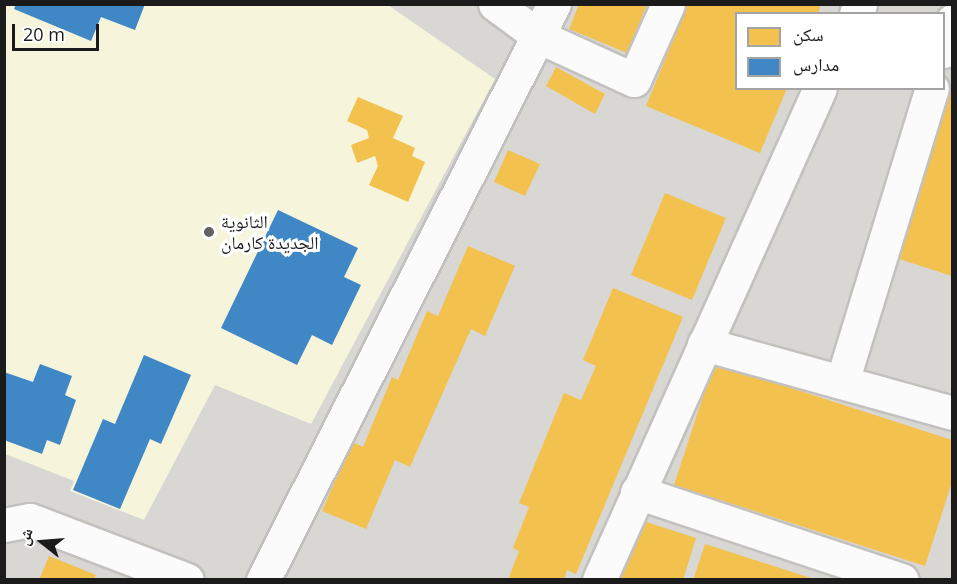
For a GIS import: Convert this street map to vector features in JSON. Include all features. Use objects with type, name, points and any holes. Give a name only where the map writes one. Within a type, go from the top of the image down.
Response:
[{"type":"street","points":[[495,4],[540,37],[634,80],[668,4]]},
{"type":"street","points":[[263,579],[540,37],[554,4]]},
{"type":"street","points":[[945,47],[952,21]]},
{"type":"street","points":[[599,579],[819,90]]},
{"type":"street","points":[[842,382],[931,90]]},
{"type":"street","points":[[704,344],[952,413]]},
{"type":"street","points":[[637,492],[903,579]]},
{"type":"street","points":[[13,519],[187,579]]},
{"type":"shaded area","name":"الثانوية الجديدة كارمان","points":[[4,5],[388,5],[495,79],[311,424],[215,385],[144,520],[70,491],[74,481],[5,454]]},
{"type":"shaded area","points":[[5,5],[952,5],[952,579],[5,579]]},
{"type":"building: سكن","points":[[579,4],[647,4],[627,53],[569,29]]},
{"type":"building: سكن","points":[[688,4],[821,4],[819,12],[735,12],[735,90],[786,90],[760,153],[646,106]]},
{"type":"building: سكن","points":[[556,67],[605,94],[595,114],[546,86]]},
{"type":"building: سكن","points":[[952,86],[952,276],[896,258]]},
{"type":"building: سكن","points":[[358,97],[403,116],[393,138],[415,148],[412,156],[425,162],[408,202],[369,185],[378,166],[375,156],[357,163],[351,145],[369,138],[367,130],[347,121]]},
{"type":"building: سكن","points":[[508,150],[540,164],[525,196],[494,182]]},
{"type":"building: سكن","points":[[665,193],[726,218],[692,300],[631,275]]},
{"type":"building: سكن","points":[[468,246],[515,266],[485,336],[471,329],[410,467],[395,460],[366,529],[322,511],[352,442],[363,447],[392,377],[398,380],[427,311],[438,316]]},
{"type":"building: سكن","points":[[613,288],[683,317],[576,574],[567,570],[564,580],[508,580],[519,551],[513,548],[529,507],[519,503],[564,393],[581,400],[596,366],[583,360]]},
{"type":"building: سكن","points":[[714,363],[952,440],[952,482],[925,566],[674,485]]},
{"type":"building: سكن","points":[[640,520],[696,538],[683,580],[621,580]]},
{"type":"building: سكن","points":[[705,544],[814,579],[814,580],[693,580]]},
{"type":"building: سكن","points":[[49,556],[96,575],[94,580],[39,580]]},
{"type":"building: مدارس","points":[[16,4],[145,4],[135,30],[101,17],[91,41],[14,9]]},
{"type":"building: مدارس","points":[[278,210],[358,248],[344,277],[361,285],[332,345],[312,335],[297,365],[221,328]]},
{"type":"building: مدارس","points":[[144,355],[191,375],[161,444],[150,439],[120,509],[73,490],[103,419],[115,424]]},
{"type":"building: مدارس","points":[[40,364],[72,376],[65,395],[76,400],[60,445],[47,440],[42,454],[4,440],[4,372],[33,382]]},
{"type":"place","name":"الثانوية الجديدة كارمان","points":[[209,232]]}]
